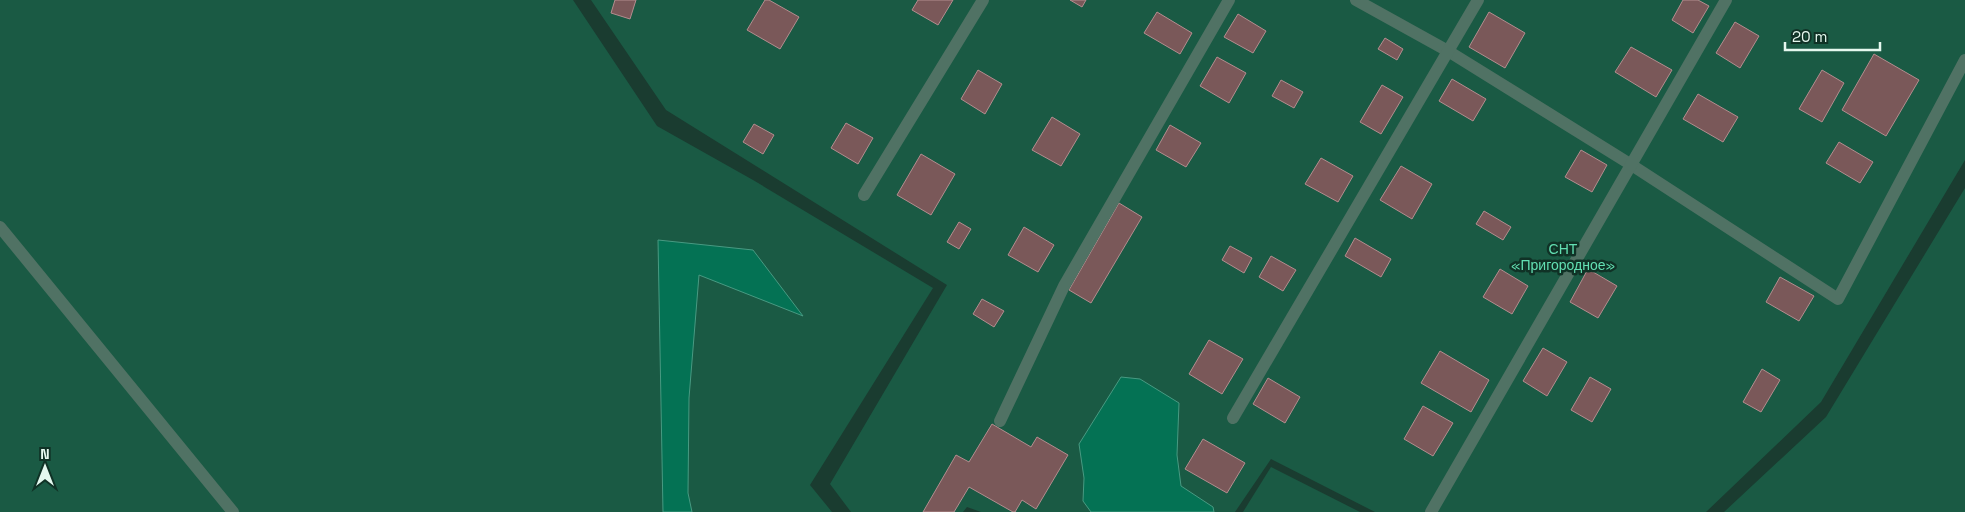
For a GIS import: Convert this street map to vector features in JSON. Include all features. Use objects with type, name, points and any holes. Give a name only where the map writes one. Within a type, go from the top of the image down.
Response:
[{"type":"street","points":[[864,195],[983,0]]},
{"type":"street","points":[[1000,421],[1064,286],[1229,0]]},
{"type":"street","points":[[1356,0],[1448,51],[1630,164],[1838,298],[1965,60]]},
{"type":"street","points":[[1233,418],[1478,0]]},
{"type":"street","points":[[1431,512],[1726,0]]},
{"type":"street","points":[[0,227],[233,512]]},
{"type":"green space","points":[[0,0],[573,0],[657,126],[753,180],[933,288],[810,485],[832,512],[0,512]]},
{"type":"green space","name":"СНТ «Пригородное»","points":[[591,0],[1965,0],[1965,160],[1821,402],[1706,512],[1375,512],[1271,459],[1235,512],[981,512],[967,507],[963,512],[851,512],[830,484],[947,285],[666,110]]},
{"type":"green space","points":[[1965,188],[1965,512],[1724,512],[1826,417]]},
{"type":"green space","points":[[1271,467],[1360,512],[1243,512]]},
{"type":"shaded area","points":[[658,240],[753,250],[803,316],[699,275],[689,398],[688,493],[692,512],[663,512]]},
{"type":"shaded area","points":[[1121,377],[1140,379],[1179,403],[1177,455],[1181,486],[1213,507],[1214,512],[1091,512],[1083,501],[1084,478],[1079,444]]},
{"type":"building","points":[[615,0],[636,0],[630,19],[611,13]]},
{"type":"building","points":[[765,0],[769,0],[799,17],[780,49],[747,30]]},
{"type":"building","points":[[918,0],[953,0],[938,25],[912,10]]},
{"type":"building","points":[[1070,0],[1086,0],[1082,7]]},
{"type":"building","points":[[1683,0],[1698,0],[1709,6],[1693,33],[1672,20]]},
{"type":"building","points":[[1157,12],[1192,33],[1180,54],[1144,33]]},
{"type":"building","points":[[1489,12],[1525,33],[1505,68],[1469,47]]},
{"type":"building","points":[[1238,14],[1266,31],[1253,53],[1224,37]]},
{"type":"building","points":[[1735,22],[1759,36],[1740,68],[1716,53]]},
{"type":"building","points":[[1385,38],[1403,49],[1397,60],[1378,49]]},
{"type":"building","points":[[1631,47],[1672,70],[1656,97],[1615,72]]},
{"type":"building","points":[[1874,54],[1919,80],[1886,136],[1842,110]]},
{"type":"building","points":[[1217,57],[1246,73],[1229,103],[1200,86]]},
{"type":"building","points":[[978,70],[1002,84],[985,114],[961,99]]},
{"type":"building","points":[[1822,70],[1844,83],[1822,122],[1799,109]]},
{"type":"building","points":[[1452,79],[1486,99],[1473,121],[1439,101]]},
{"type":"building","points":[[1281,80],[1303,92],[1294,108],[1272,96]]},
{"type":"building","points":[[1382,85],[1403,97],[1381,134],[1360,122]]},
{"type":"building","points":[[1698,94],[1738,117],[1723,142],[1683,119]]},
{"type":"building","points":[[1052,117],[1080,134],[1061,166],[1032,150]]},
{"type":"building","points":[[846,123],[873,138],[858,164],[831,148]]},
{"type":"building","points":[[754,124],[774,135],[763,154],[743,142]]},
{"type":"building","points":[[1170,125],[1201,143],[1186,167],[1156,150]]},
{"type":"building","points":[[1839,142],[1873,162],[1860,183],[1826,163]]},
{"type":"building","points":[[1581,150],[1607,165],[1592,192],[1565,177]]},
{"type":"building","points":[[921,154],[955,174],[931,215],[897,195]]},
{"type":"building","points":[[1321,158],[1353,176],[1338,202],[1305,184]]},
{"type":"building","points":[[1401,166],[1432,184],[1412,219],[1380,200]]},
{"type":"building","points":[[1119,203],[1142,217],[1091,303],[1069,290]]},
{"type":"building","points":[[1484,211],[1511,227],[1503,240],[1476,224]]},
{"type":"building","points":[[959,222],[971,229],[959,249],[947,242]]},
{"type":"building","points":[[1024,227],[1054,245],[1038,272],[1008,255]]},
{"type":"building","points":[[1355,238],[1391,259],[1381,277],[1345,256]]},
{"type":"building","points":[[1230,246],[1252,258],[1244,273],[1222,260]]},
{"type":"building","points":[[1271,256],[1296,270],[1283,291],[1259,277]]},
{"type":"building","points":[[1500,269],[1528,286],[1512,314],[1483,297]]},
{"type":"building","points":[[1588,269],[1617,286],[1598,318],[1570,302]]},
{"type":"building","points":[[1780,277],[1814,296],[1799,321],[1766,302]]},
{"type":"building","points":[[982,299],[1004,311],[994,327],[973,314]]},
{"type":"building","points":[[1209,340],[1243,359],[1222,394],[1189,374]]},
{"type":"building","points":[[1543,348],[1567,362],[1547,396],[1523,381]]},
{"type":"building","points":[[1440,351],[1489,380],[1471,412],[1421,383]]},
{"type":"building","points":[[1762,369],[1780,380],[1761,412],[1743,402]]},
{"type":"building","points":[[1590,377],[1611,389],[1592,422],[1571,410]]},
{"type":"building","points":[[1268,378],[1300,397],[1285,423],[1253,404]]},
{"type":"building","points":[[1423,406],[1453,423],[1433,456],[1404,439]]},
{"type":"building","points":[[992,424],[1031,447],[1037,437],[1068,455],[1036,509],[1022,500],[1015,512],[1013,512],[969,487],[954,512],[923,512],[956,455],[969,462]]},
{"type":"building","points":[[1203,439],[1245,463],[1227,493],[1185,469]]}]
